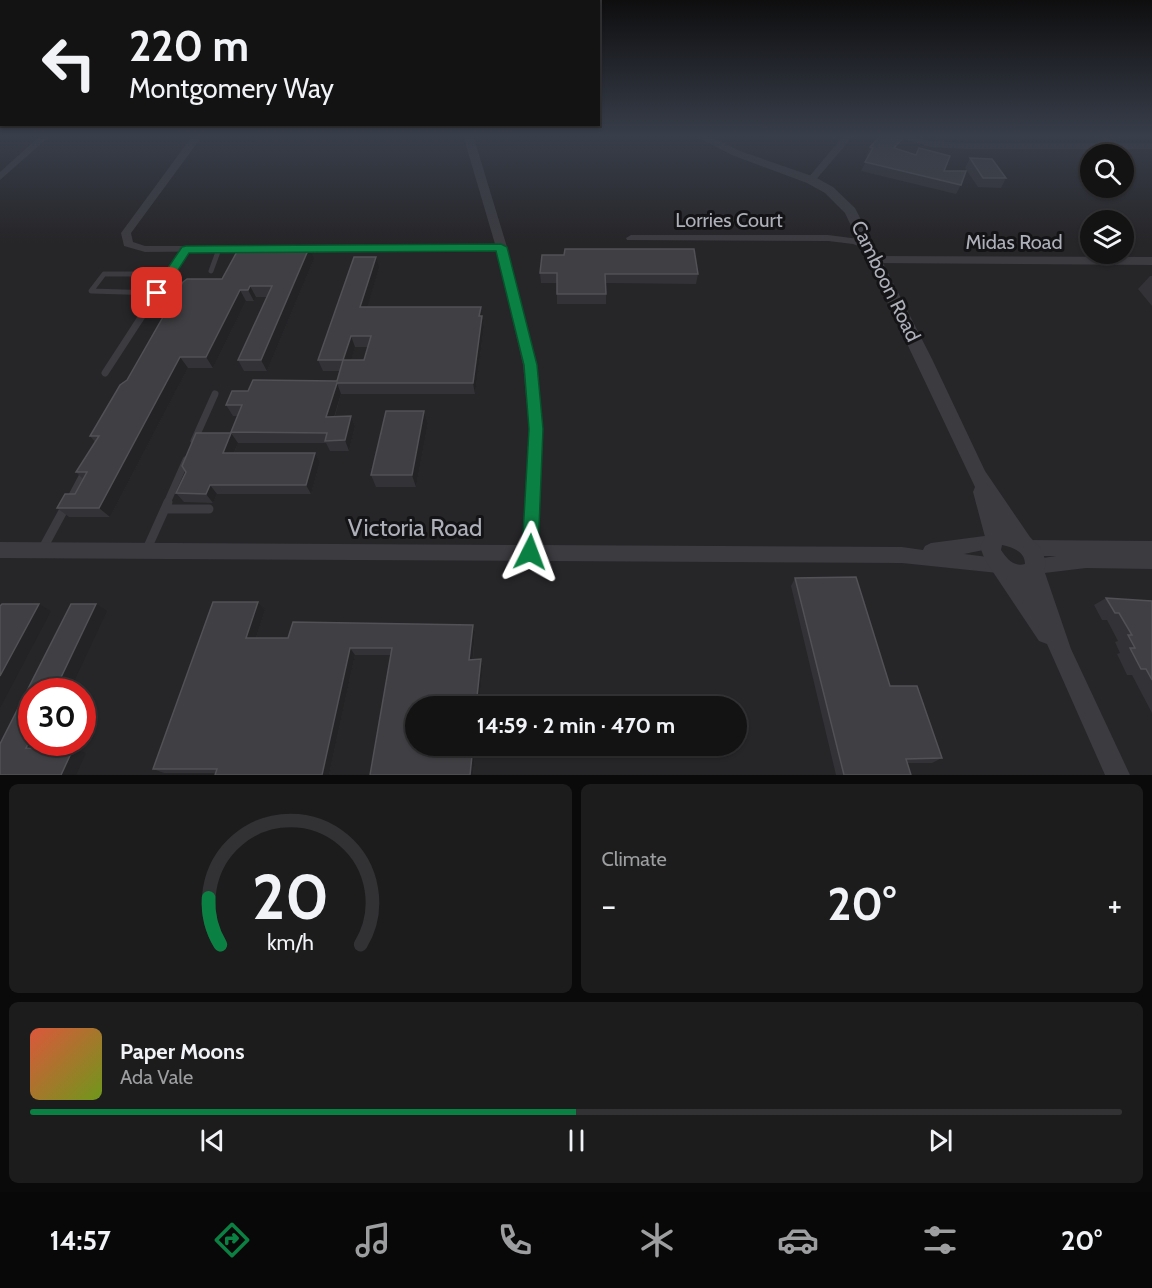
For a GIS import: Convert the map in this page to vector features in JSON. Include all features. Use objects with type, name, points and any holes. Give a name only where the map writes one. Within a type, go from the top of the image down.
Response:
[{"type":"street","points":[[171,171],[126,233],[129,244],[146,249],[501,247]]},
{"type":"street","points":[[479,171],[501,247],[530,365],[536,429],[530,552]]},
{"type":"street","name":"Camboon Road","points":[[786,171],[811,180],[842,200],[857,221],[978,476],[1030,557],[1061,653],[1118,775]]},
{"type":"street","points":[[811,180],[818,171]]},
{"type":"street","name":"Lorries Court","points":[[828,238],[847,230],[857,221]]},
{"type":"street","name":"Lorries Court","points":[[631,238],[828,238],[855,241],[872,254]]},
{"type":"street","name":"Midas Road","points":[[872,254],[1152,261]]},
{"type":"street","name":"Camboon Road","points":[[978,476],[994,540],[991,553],[1061,653]]},
{"type":"street","points":[[994,540],[1008,537],[1030,557],[1152,561]]},
{"type":"street","name":"Victoria Road","points":[[902,555],[994,540]]},
{"type":"street","points":[[1030,557],[1152,549]]},
{"type":"street","name":"Victoria Road","points":[[0,550],[902,555],[1001,567]]},
{"type":"street","points":[[1001,567],[1018,575],[1030,574],[1030,557]]},
{"type":"lane","points":[[105,373],[186,249]]},
{"type":"lane","points":[[211,271],[219,249]]},
{"type":"lane","points":[[157,293],[91,291],[104,274],[170,274]]},
{"type":"lane","points":[[192,446],[215,394]]},
{"type":"lane","points":[[146,551],[188,456]]},
{"type":"lane","points":[[42,550],[89,464]]},
{"type":"lane","points":[[165,509],[210,509]]},
{"type":"shaded area","points":[[0,171],[1080,171],[1080,198],[1134,198],[1134,171],[1152,171],[1152,775],[0,775]]},
{"type":"building","points":[[903,171],[966,171],[961,185]]},
{"type":"building","points":[[979,171],[1001,171],[1006,178],[983,178]]},
{"type":"building","points":[[239,248],[309,248],[261,360],[238,360],[272,286],[250,286],[248,290],[240,290],[206,357],[180,357],[99,508],[57,508],[65,494],[75,494],[87,472],[76,472],[99,436],[90,436],[120,385],[127,380],[183,282],[187,279],[222,279]]},
{"type":"building","points":[[565,249],[694,249],[698,274],[605,274],[606,294],[557,294],[557,273],[540,273],[542,255],[564,255]]},
{"type":"building","points":[[354,257],[376,257],[360,307],[481,307],[479,316],[482,316],[473,383],[337,383],[326,417],[351,416],[345,440],[325,441],[327,433],[231,432],[242,405],[226,405],[232,391],[248,391],[253,380],[337,381],[343,360],[318,360]],"holes":[[[351,336],[371,336],[364,360],[343,360]]]},
{"type":"building","points":[[386,411],[424,411],[412,475],[371,475]]},
{"type":"building","points":[[196,433],[231,433],[223,453],[315,453],[306,485],[210,485],[206,494],[176,493],[186,472],[182,466]]},
{"type":"building","points":[[856,577],[890,686],[917,686],[942,758],[906,759],[911,775],[844,775],[795,578]]},
{"type":"building","points":[[1106,598],[1152,601],[1152,680],[1146,669],[1141,669],[1130,648],[1135,648],[1128,635],[1132,635],[1119,613],[1115,613]]},
{"type":"building","points":[[213,602],[258,602],[246,638],[288,638],[293,622],[473,625],[469,660],[481,659],[477,696],[405,696],[405,756],[472,756],[470,775],[370,775],[392,648],[350,648],[322,775],[215,775],[217,769],[153,769]]},
{"type":"building","points":[[2,604],[39,604],[0,676],[0,606]]},
{"type":"building","points":[[71,604],[96,604],[61,678],[33,678]]},
{"type":"building","points":[[18,709],[18,756],[70,756],[61,775],[0,775],[0,744]]},
{"type":"route","points":[[157,293],[186,249],[501,247],[530,365],[536,429],[530,552]]}]
